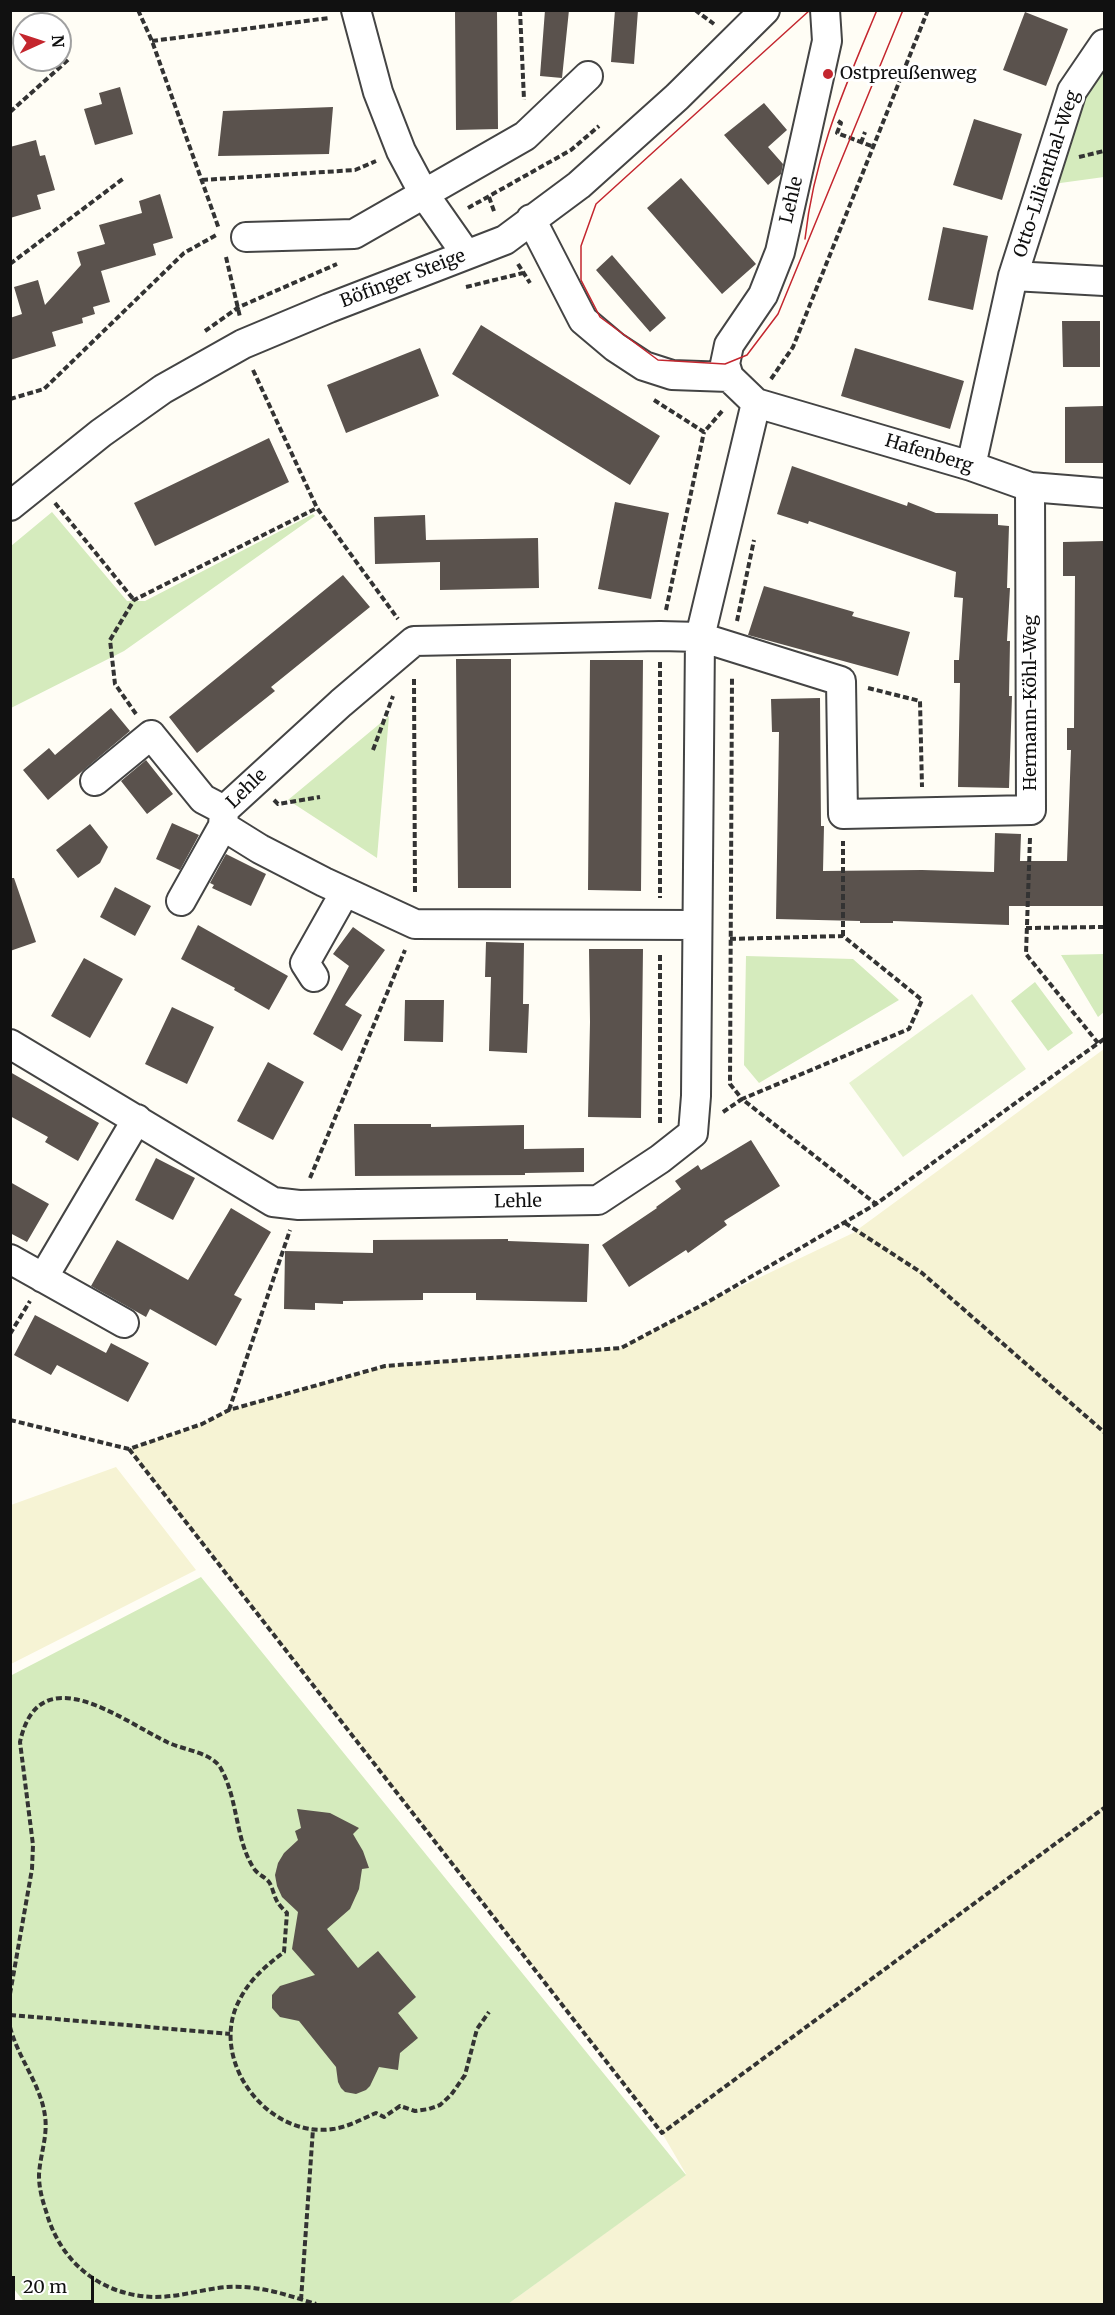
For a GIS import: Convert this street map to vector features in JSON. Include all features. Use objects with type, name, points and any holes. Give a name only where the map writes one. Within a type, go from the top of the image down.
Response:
[{"type":"street","name":"Böfinger Steige","points":[[10,506],[102,432],[163,389],[243,344],[505,240],[587,177],[677,97],[765,10]]},
{"type":"street","name":"Lehle","points":[[729,377],[725,364],[729,345],[763,296],[780,252],[827,41],[825,10]]},
{"type":"street","points":[[356,13],[378,92],[401,151],[423,194],[466,254]]},
{"type":"street","name":"Otto-Lilienthal-Weg","points":[[971,466],[1013,276],[1072,91],[1104,44]]},
{"type":"street","points":[[228,242],[354,234],[525,136],[588,76]]},
{"type":"street","points":[[531,219],[583,320],[615,347],[644,366],[672,375],[729,377],[756,403],[700,637],[696,1096],[693,1133]]},
{"type":"street","name":"Otto-Lilienthal-Weg","points":[[1013,276],[1104,281]]},
{"type":"street","name":"Hafenberg","points":[[756,403],[971,466],[1030,487],[1104,493]]},
{"type":"street","name":"Hermann-Köhl-Weg","points":[[843,814],[1031,810],[1030,487]]},
{"type":"street","points":[[414,642],[700,637],[841,681],[843,814]]},
{"type":"street","name":"Lehle","points":[[414,642],[252,783],[223,818],[260,849],[415,924],[696,925]]},
{"type":"street","points":[[95,781],[151,735],[203,800],[223,818],[180,902]]},
{"type":"street","points":[[314,977],[305,963],[345,892]]},
{"type":"street","name":"Lehle","points":[[10,1044],[273,1202],[299,1205],[598,1200],[660,1159],[693,1133]]},
{"type":"street","points":[[43,1278],[136,1119]]},
{"type":"street","points":[[10,1259],[124,1323]]},
{"type":"path","points":[[138,10],[152,41],[202,180],[228,242],[243,344],[317,508],[414,642],[415,924],[299,1205],[229,1410]]},
{"type":"path","points":[[520,10],[525,136]]},
{"type":"path","points":[[695,10],[718,27]]},
{"type":"path","points":[[756,403],[792,347],[928,10]]},
{"type":"path","points":[[152,41],[356,13]]},
{"type":"path","points":[[10,112],[55,72]]},
{"type":"path","points":[[812,111],[841,123],[837,133],[873,147]]},
{"type":"path","points":[[489,197],[571,150],[608,119]]},
{"type":"path","points":[[861,142],[864,132]]},
{"type":"path","points":[[202,180],[355,170],[401,151]]},
{"type":"path","points":[[10,264],[124,178]]},
{"type":"path","points":[[10,399],[44,388],[184,253],[228,242]]},
{"type":"path","points":[[460,289],[523,273]]},
{"type":"path","points":[[660,1159],[660,636],[704,432]]},
{"type":"path","points":[[52,500],[134,600]]},
{"type":"path","points":[[151,735],[115,684],[110,640],[134,600],[317,508]]},
{"type":"path","points":[[756,534],[732,647],[730,1083],[742,1099],[876,1204]]},
{"type":"path","points":[[841,681],[920,701],[923,813]]},
{"type":"path","points":[[252,783],[278,804],[320,797]]},
{"type":"path","points":[[1031,810],[1026,954],[1098,1043]]},
{"type":"path","points":[[843,814],[843,936]]},
{"type":"path","points":[[1026,928],[1104,927]]},
{"type":"path","points":[[693,1133],[742,1099],[909,1029],[922,1000],[843,936],[730,939]]},
{"type":"path","points":[[10,1420],[129,1449],[202,1424],[229,1410],[385,1366],[621,1348],[706,1303],[876,1204],[1104,1038]]},
{"type":"path","points":[[845,1223],[922,1273],[1104,1432]]},
{"type":"path","points":[[10,1334],[43,1278]]},
{"type":"path","points":[[129,1449],[662,2133],[1104,1808]]},
{"type":"path","points":[[10,1994],[33,1869],[33,1845],[20,1742],[24,1726],[39,1704],[50,1700],[78,1698],[96,1704],[169,1743],[212,1759],[219,1766],[233,1799],[247,1855],[256,1871],[269,1882],[277,1902],[287,1913],[284,1952],[262,1970],[240,1999],[233,2015],[230,2034],[234,2064],[242,2082],[254,2096],[282,2119],[297,2126],[332,2129],[350,2124],[376,2112],[384,2117],[400,2106],[415,2111],[440,2105],[451,2095],[465,2075],[477,2029],[489,2012]]},
{"type":"path","points":[[10,2015],[230,2034]]},
{"type":"path","points":[[10,2027],[14,2042],[40,2096],[45,2116],[45,2134],[39,2175],[40,2192],[50,2229],[57,2242],[80,2269],[112,2288],[135,2294],[174,2296],[220,2287],[243,2286],[274,2291],[316,2304]]},
{"type":"path","points":[[301,2300],[313,2129]]},
{"type":"shaded area","points":[[1104,1049],[1104,2304],[508,2304],[686,2174],[662,2133],[129,1449],[202,1424],[229,1410],[385,1366],[621,1348],[706,1303],[853,1233]]},
{"type":"shaded area","points":[[116,1467],[196,1570],[11,1664],[11,1505]]},
{"type":"green space","points":[[1104,69],[1104,177],[1053,184],[1091,82]]},
{"type":"green space","points":[[52,512],[127,601],[145,601],[313,514],[315,516],[124,651],[11,708],[11,546]]},
{"type":"green space","points":[[389,716],[377,858],[288,800]]},
{"type":"green space","points":[[1104,954],[1104,1012],[1098,1017],[1061,955]]},
{"type":"green space","points":[[746,956],[853,959],[899,1000],[759,1083],[744,1065]]},
{"type":"green space","points":[[1035,982],[1073,1033],[1048,1051],[1011,1001]]},
{"type":"green space","points":[[972,994],[1026,1069],[903,1157],[849,1083]]},
{"type":"green space","points":[[201,1577],[686,2175],[508,2304],[26,2304],[13,2288],[10,2277],[10,1676]]},
{"type":"building","points":[[455,10],[497,10],[498,129],[456,130]]},
{"type":"building","points":[[545,10],[569,10],[562,78],[540,76]]},
{"type":"building","points":[[615,10],[638,10],[634,64],[611,62]]},
{"type":"building","points":[[1025,12],[1068,29],[1046,86],[1003,70]]},
{"type":"building","points":[[120,87],[133,134],[95,145],[84,109],[102,104],[99,93]]},
{"type":"building","points":[[764,103],[787,130],[768,147],[783,164],[781,174],[768,185],[724,135]]},
{"type":"building","points":[[333,107],[329,154],[218,156],[223,111]]},
{"type":"building","points":[[974,119],[1022,134],[1002,200],[953,185]]},
{"type":"building","points":[[36,140],[40,156],[45,155],[55,190],[37,195],[41,209],[10,218],[10,147]]},
{"type":"building","points":[[681,178],[756,264],[722,294],[647,208]]},
{"type":"building","points":[[160,194],[173,238],[153,244],[156,255],[101,271],[110,302],[93,307],[95,314],[82,318],[83,323],[52,332],[56,346],[10,360],[10,318],[22,314],[14,287],[38,280],[45,305],[81,265],[77,252],[105,244],[99,225],[142,213],[139,201]]},
{"type":"building","points":[[943,227],[988,236],[973,310],[928,300]]},
{"type":"building","points":[[612,255],[666,318],[650,332],[596,270]]},
{"type":"building","points":[[1062,321],[1100,321],[1100,367],[1063,367]]},
{"type":"building","points":[[481,325],[660,436],[630,485],[452,374]]},
{"type":"building","points":[[420,348],[439,396],[346,433],[327,385]]},
{"type":"building","points":[[855,348],[964,381],[950,429],[841,396]]},
{"type":"building","points":[[1104,406],[1104,463],[1065,463],[1065,407]]},
{"type":"building","points":[[269,438],[289,482],[155,546],[134,503]]},
{"type":"building","points":[[792,466],[907,506],[908,502],[936,513],[998,514],[998,525],[1009,526],[1007,588],[1010,588],[1007,641],[1010,641],[1009,696],[1012,696],[1009,788],[958,787],[960,683],[954,683],[954,660],[959,660],[963,598],[954,597],[956,572],[809,521],[808,524],[777,514]]},
{"type":"building","points":[[615,502],[669,513],[651,599],[598,589]]},
{"type":"building","points":[[425,515],[426,540],[538,538],[539,588],[440,590],[440,562],[375,564],[374,517]]},
{"type":"building","points":[[1104,541],[1104,906],[1009,906],[1009,925],[893,921],[893,923],[860,923],[860,921],[776,919],[779,732],[772,732],[771,699],[820,698],[823,871],[994,872],[995,833],[1021,834],[1020,861],[1067,861],[1071,750],[1067,750],[1067,728],[1074,728],[1075,576],[1063,576],[1063,542]]},
{"type":"building","points":[[343,575],[370,607],[271,687],[275,691],[197,753],[169,717]]},
{"type":"building","points":[[764,586],[854,612],[852,616],[910,632],[898,676],[748,635]]},
{"type":"building","points":[[456,659],[511,659],[511,888],[458,888]]},
{"type":"building","points":[[590,660],[643,660],[641,891],[588,890]]},
{"type":"building","points":[[111,708],[130,731],[48,800],[23,770],[49,748],[55,755]]},
{"type":"building","points":[[146,760],[173,794],[147,814],[121,781]]},
{"type":"building","points":[[172,823],[199,835],[180,870],[156,859]]},
{"type":"building","points":[[90,824],[108,847],[100,863],[78,878],[56,850]]},
{"type":"building","points":[[226,854],[266,874],[251,906],[212,888],[214,885],[210,883]]},
{"type":"building","points":[[10,878],[14,878],[36,942],[10,951]]},
{"type":"building","points":[[115,887],[151,906],[135,936],[100,917]]},
{"type":"building","points":[[198,925],[288,976],[269,1010],[234,990],[235,988],[181,959]]},
{"type":"building","points":[[353,927],[385,950],[345,1005],[362,1015],[342,1051],[313,1034],[349,966],[333,954]]},
{"type":"building","points":[[486,942],[524,943],[523,1004],[529,1004],[527,1053],[489,1051],[491,977],[485,977]]},
{"type":"building","points":[[589,949],[643,949],[641,1118],[588,1117]]},
{"type":"building","points":[[84,958],[123,979],[90,1038],[51,1016]]},
{"type":"building","points":[[405,1000],[444,1000],[443,1042],[404,1041]]},
{"type":"building","points":[[172,1007],[214,1027],[187,1084],[145,1064]]},
{"type":"building","points":[[268,1062],[304,1082],[273,1140],[237,1121]]},
{"type":"building","points":[[10,1072],[99,1123],[78,1161],[45,1142],[48,1137],[10,1116]]},
{"type":"building","points":[[354,1124],[431,1124],[431,1127],[524,1125],[524,1149],[584,1148],[584,1172],[525,1173],[525,1175],[355,1176]]},
{"type":"building","points":[[751,1140],[780,1186],[724,1221],[727,1225],[688,1253],[686,1250],[629,1287],[602,1245],[681,1189],[675,1181],[698,1165],[701,1170]]},
{"type":"building","points":[[156,1158],[195,1178],[173,1220],[135,1200]]},
{"type":"building","points":[[10,1182],[49,1204],[27,1242],[10,1233]]},
{"type":"building","points":[[231,1208],[271,1232],[234,1295],[242,1299],[216,1346],[150,1309],[146,1317],[91,1286],[117,1240],[188,1280]]},
{"type":"building","points":[[508,1239],[508,1241],[589,1244],[587,1302],[476,1300],[476,1293],[423,1293],[423,1300],[343,1301],[343,1304],[315,1303],[315,1310],[284,1309],[285,1251],[373,1253],[373,1240]]},
{"type":"building","points":[[35,1315],[106,1353],[111,1343],[149,1363],[128,1402],[57,1365],[51,1375],[14,1355]]},
{"type":"building","points":[[297,1809],[330,1813],[359,1828],[353,1834],[363,1851],[369,1868],[362,1869],[359,1889],[350,1909],[327,1929],[358,1968],[378,1951],[416,1997],[398,2013],[418,2038],[400,2053],[398,2070],[379,2067],[370,2086],[356,2094],[345,2092],[341,2088],[336,2067],[299,2021],[280,2017],[272,2008],[272,1995],[280,1986],[315,1975],[292,1949],[298,1912],[282,1897],[275,1875],[284,1853],[298,1840],[295,1831],[301,1828]]},
{"type":"tram line","points":[[810,10],[596,204],[581,246],[581,280],[600,317],[658,360],[725,364],[747,355],[778,314],[903,10]]},
{"type":"tram line","points":[[805,239],[809,208],[823,150],[877,10]]},
{"type":"place","name":"Ostpreußenweg","points":[[828,74]]}]
